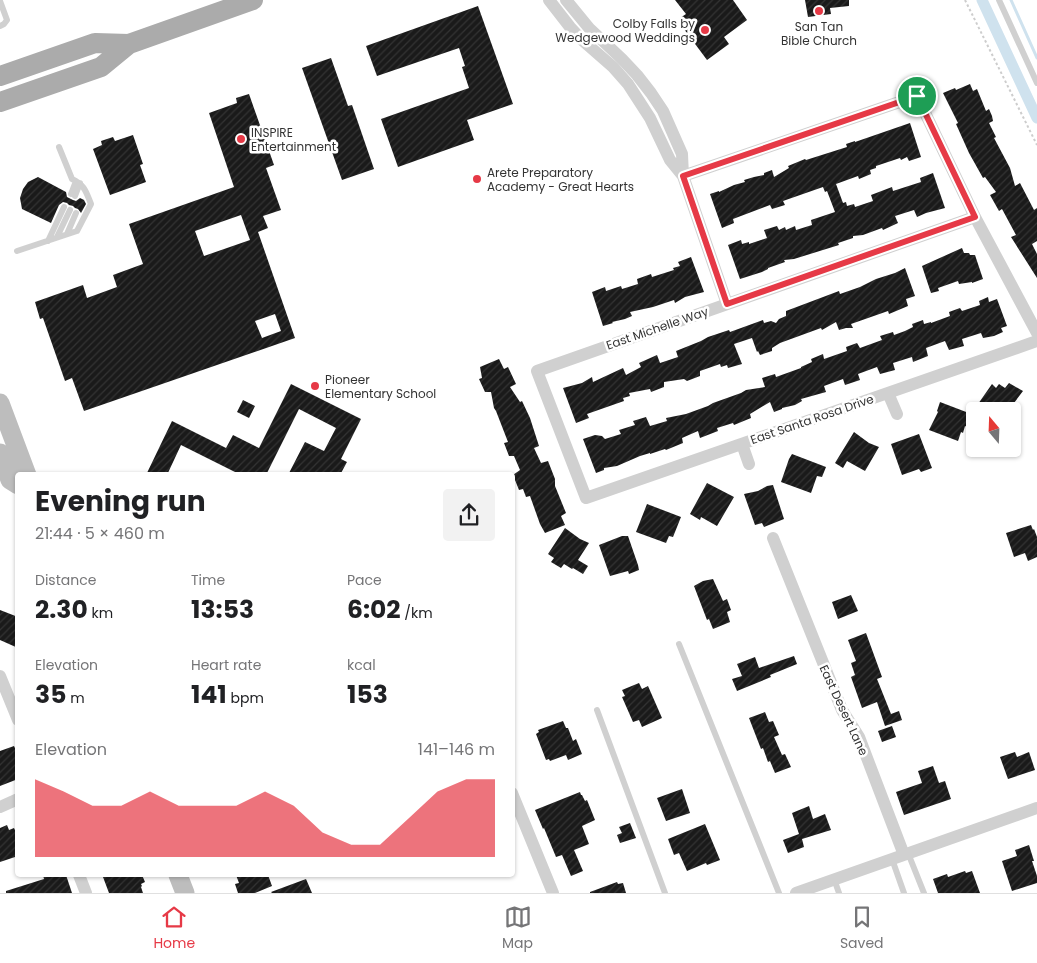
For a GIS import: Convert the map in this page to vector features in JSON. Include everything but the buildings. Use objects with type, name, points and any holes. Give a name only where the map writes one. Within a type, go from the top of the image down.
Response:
[{"type":"main road","points":[[0,102],[101,67],[130,44],[253,0]]},
{"type":"main road","points":[[0,76],[94,43],[130,44]]},
{"type":"main road","points":[[0,405],[26,472]]},
{"type":"main road","points":[[0,453],[10,480],[15,483]]},
{"type":"main road","points":[[179,877],[185,893]]},
{"type":"street","points":[[549,0],[581,39],[613,67],[628,84],[650,118],[670,160],[683,176]]},
{"type":"street","points":[[568,3],[589,28],[637,75],[663,111],[682,154],[683,176],[727,304]]},
{"type":"street","points":[[683,176],[917,96],[975,217],[1037,333]]},
{"type":"street","name":"East Michelle Way","points":[[586,498],[537,371],[975,217]]},
{"type":"street","name":"East Santa Rosa Drive","points":[[586,498],[1037,341]]},
{"type":"street","points":[[888,393],[897,414]]},
{"type":"street","points":[[742,444],[749,464]]},
{"type":"street","name":"East Desert Lane","points":[[774,538],[842,710],[859,737],[901,855]]},
{"type":"street","points":[[0,676],[15,713]]},
{"type":"street","points":[[0,807],[15,800]]},
{"type":"street","points":[[515,800],[553,893]]},
{"type":"street","points":[[796,893],[814,890],[834,879],[1037,808]]},
{"type":"street","points":[[80,877],[86,893]]},
{"type":"lane","points":[[999,0],[1037,82]]},
{"type":"lane","points":[[0,1],[7,20],[0,26]]},
{"type":"lane","points":[[558,12],[568,3]]},
{"type":"lane","points":[[18,251],[77,230],[91,204],[85,191],[78,182],[72,179],[59,147]]},
{"type":"lane","points":[[78,182],[76,197],[85,191]]},
{"type":"lane","points":[[67,234],[70,210]]},
{"type":"lane","points":[[57,237],[70,210]]},
{"type":"lane","points":[[48,241],[70,210]]},
{"type":"lane","points":[[679,644],[779,893]]},
{"type":"lane","points":[[597,710],[665,893]]},
{"type":"lane","points":[[901,855],[904,893]]},
{"type":"lane","points":[[901,855],[924,893]]},
{"type":"lane","points":[[834,879],[839,893]]},
{"type":"path","points":[[965,0],[1037,145]]},
{"type":"waterway","points":[[982,0],[1037,118]]},
{"type":"waterway","points":[[1011,0],[1037,58]]},
{"type":"place","name":"San Tan Bible Church","points":[[819,11]]},
{"type":"place","name":"Colby Falls by Wedgewood Weddings","points":[[705,30]]},
{"type":"place","name":"INSPIRE Entertainment","points":[[241,139]]},
{"type":"place","name":"Arete Preparatory Academy - Great Hearts","points":[[477,179]]},
{"type":"place","name":"Pioneer Elementary School","points":[[315,386]]},
{"type":"route","points":[[917,96],[975,217],[727,304],[683,176],[917,96]]}]
